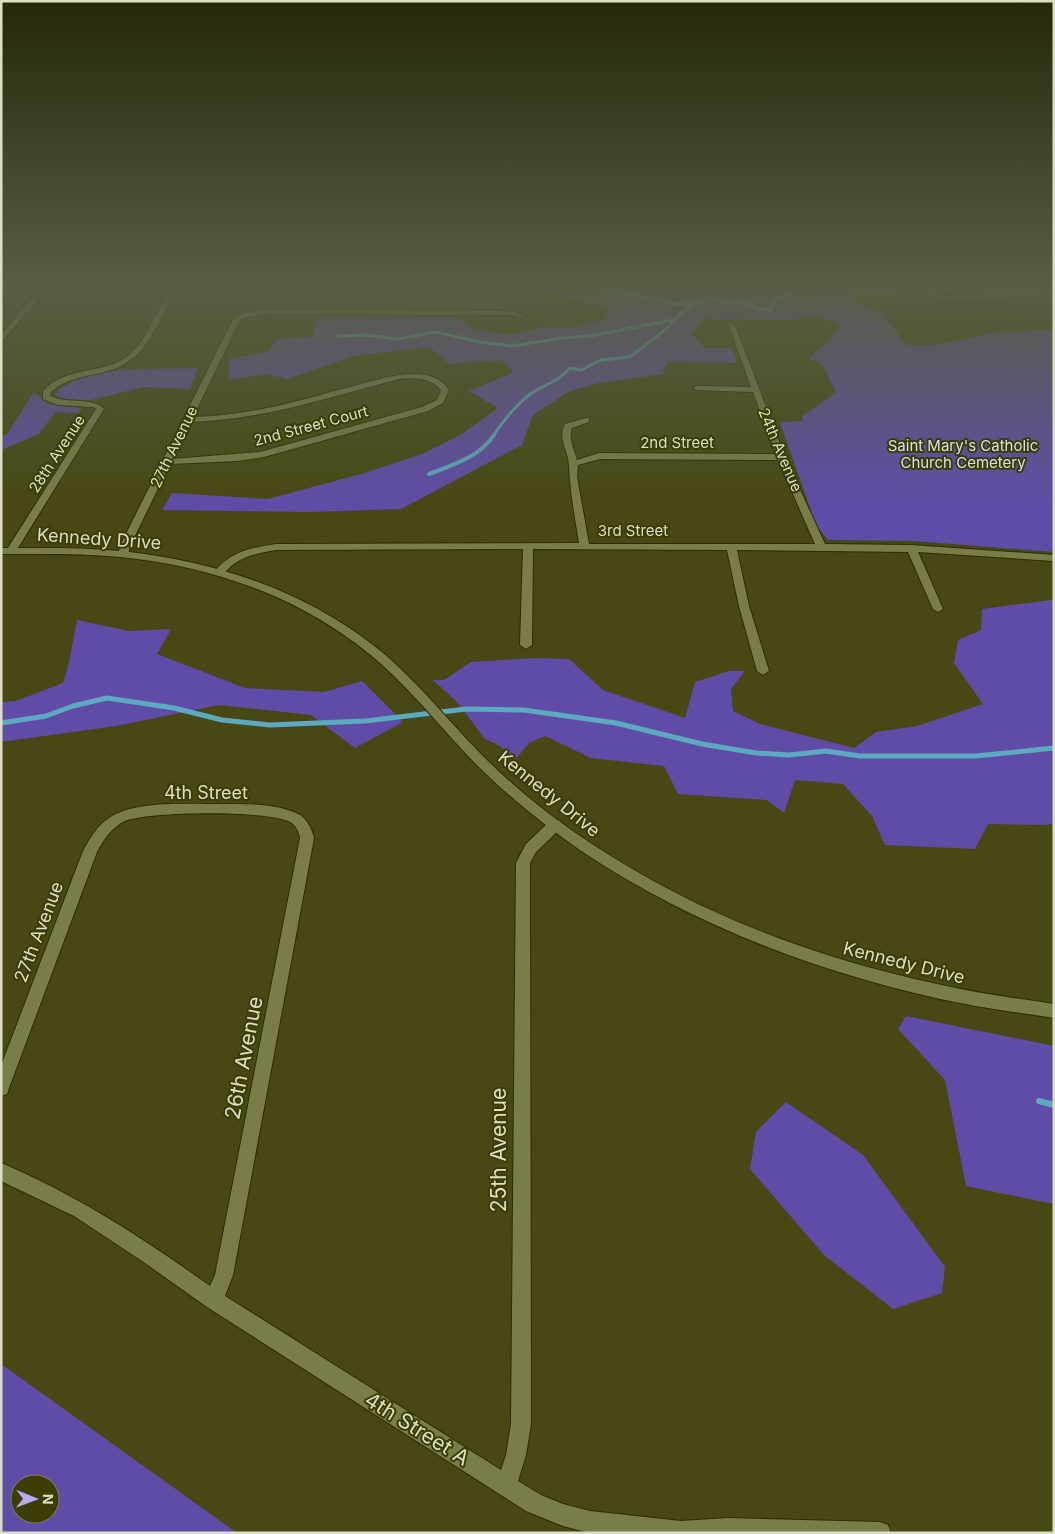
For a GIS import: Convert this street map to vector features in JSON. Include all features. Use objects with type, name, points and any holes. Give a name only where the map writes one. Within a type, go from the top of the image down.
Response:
[{"type":"street","name":"28th Avenue","points":[[6,551],[100,409],[96,405],[54,402],[46,397],[47,391],[62,382],[112,367],[128,360]]},
{"type":"street","name":"27th Avenue","points":[[123,555],[126,544],[216,360]]},
{"type":"street","name":"24th Avenue","points":[[744,360],[781,457],[821,547]]},
{"type":"street","name":"2nd Street Court","points":[[166,462],[250,457],[346,432],[433,405],[444,397],[445,390],[442,384],[422,377],[399,376],[257,414],[221,419],[187,420]]},
{"type":"street","points":[[697,388],[755,390]]},
{"type":"street","points":[[584,546],[573,477],[574,464],[567,442],[566,428],[574,423],[586,420]]},
{"type":"street","name":"2nd Street","points":[[574,464],[599,456],[781,457]]},
{"type":"street","name":"3rd Street","points":[[219,572],[239,556],[263,548],[394,546],[911,548],[1054,558]]},
{"type":"street","points":[[526,645],[528,546]]},
{"type":"street","points":[[731,546],[744,606],[763,672]]},
{"type":"street","points":[[911,548],[938,609]]},
{"type":"street","name":"Kennedy Drive","points":[[6,551],[123,555],[156,559],[219,572],[263,587],[298,603],[362,642],[393,668],[505,786],[555,826],[639,880],[736,928],[782,946],[861,972],[922,988],[1054,1011]]},
{"type":"street","name":"4th Street","points":[[111,823],[122,817],[149,812],[230,810],[286,814],[301,824]]},
{"type":"street","name":"27th Avenue","points":[[1,1088],[90,852],[99,836],[111,823]]},
{"type":"street","name":"26th Avenue","points":[[214,1300],[224,1275],[307,838],[306,830],[301,824]]},
{"type":"street","name":"25th Avenue","points":[[506,1485],[516,1455],[521,1424],[523,863],[531,848],[555,826]]},
{"type":"street","name":"4th Street A","points":[[1,1172],[80,1210],[152,1256],[214,1300],[534,1503],[563,1516],[590,1522],[680,1532],[880,1533]]},
{"type":"green space","name":"Saint Mary's Catholic Church Cemetery","points":[[229,360],[343,360],[287,379],[268,374],[229,379]]},
{"type":"green space","name":"Saint Mary's Catholic Church Cemetery","points":[[445,360],[736,360],[737,363],[668,362],[662,374],[598,383],[568,392],[533,415],[522,445],[401,509],[309,512],[162,510],[172,493],[268,499],[361,474],[422,454],[462,434],[498,408],[469,391],[514,372],[501,360],[450,364]]},
{"type":"green space","name":"Saint Mary's Catholic Church Cemetery","points":[[812,360],[1054,360],[1054,552],[914,541],[828,540],[816,525],[780,422],[803,421],[802,416],[836,393],[823,365]]},
{"type":"green space","points":[[198,368],[190,389],[143,387],[91,400],[61,399],[55,394],[68,384],[84,377],[103,373],[123,370]]},
{"type":"green space","points":[[34,392],[48,404],[81,408],[79,413],[55,412],[39,434],[1,450],[1,438],[8,433]]},
{"type":"green space","points":[[1054,600],[1054,823],[1047,825],[988,824],[975,849],[885,845],[872,816],[843,784],[795,780],[784,813],[767,800],[678,794],[664,766],[591,758],[545,736],[529,743],[515,760],[500,746],[485,739],[457,702],[433,680],[444,680],[471,662],[535,658],[569,659],[603,690],[685,718],[695,682],[729,671],[745,671],[731,689],[733,711],[760,724],[854,748],[876,732],[917,726],[983,704],[954,663],[958,640],[981,630],[982,609]]},
{"type":"green space","points":[[77,620],[129,631],[171,629],[157,654],[245,688],[324,692],[362,681],[403,722],[355,748],[311,715],[219,705],[116,726],[1,742],[1,702],[16,701],[63,683],[69,663]]},
{"type":"green space","points":[[906,1016],[1054,1046],[1054,1204],[966,1186],[945,1080],[898,1029]]},
{"type":"green space","points":[[786,1102],[863,1155],[945,1267],[942,1293],[893,1309],[824,1255],[750,1169],[756,1132]]},
{"type":"green space","points":[[1,1364],[237,1533],[1,1533]]},
{"type":"waterway","points":[[493,436],[514,409],[534,392],[561,377],[570,368],[581,370],[605,360]]},
{"type":"waterway","points":[[429,474],[456,464],[473,455],[488,443],[494,435]]},
{"type":"waterway","points":[[1,723],[46,716],[73,706],[107,698],[174,708],[222,720],[270,725],[365,721],[466,709],[524,710],[616,723],[702,744],[756,753],[789,755],[826,751],[860,756],[976,756],[1054,748]]},
{"type":"waterway","points":[[1039,1101],[1054,1105]]}]
